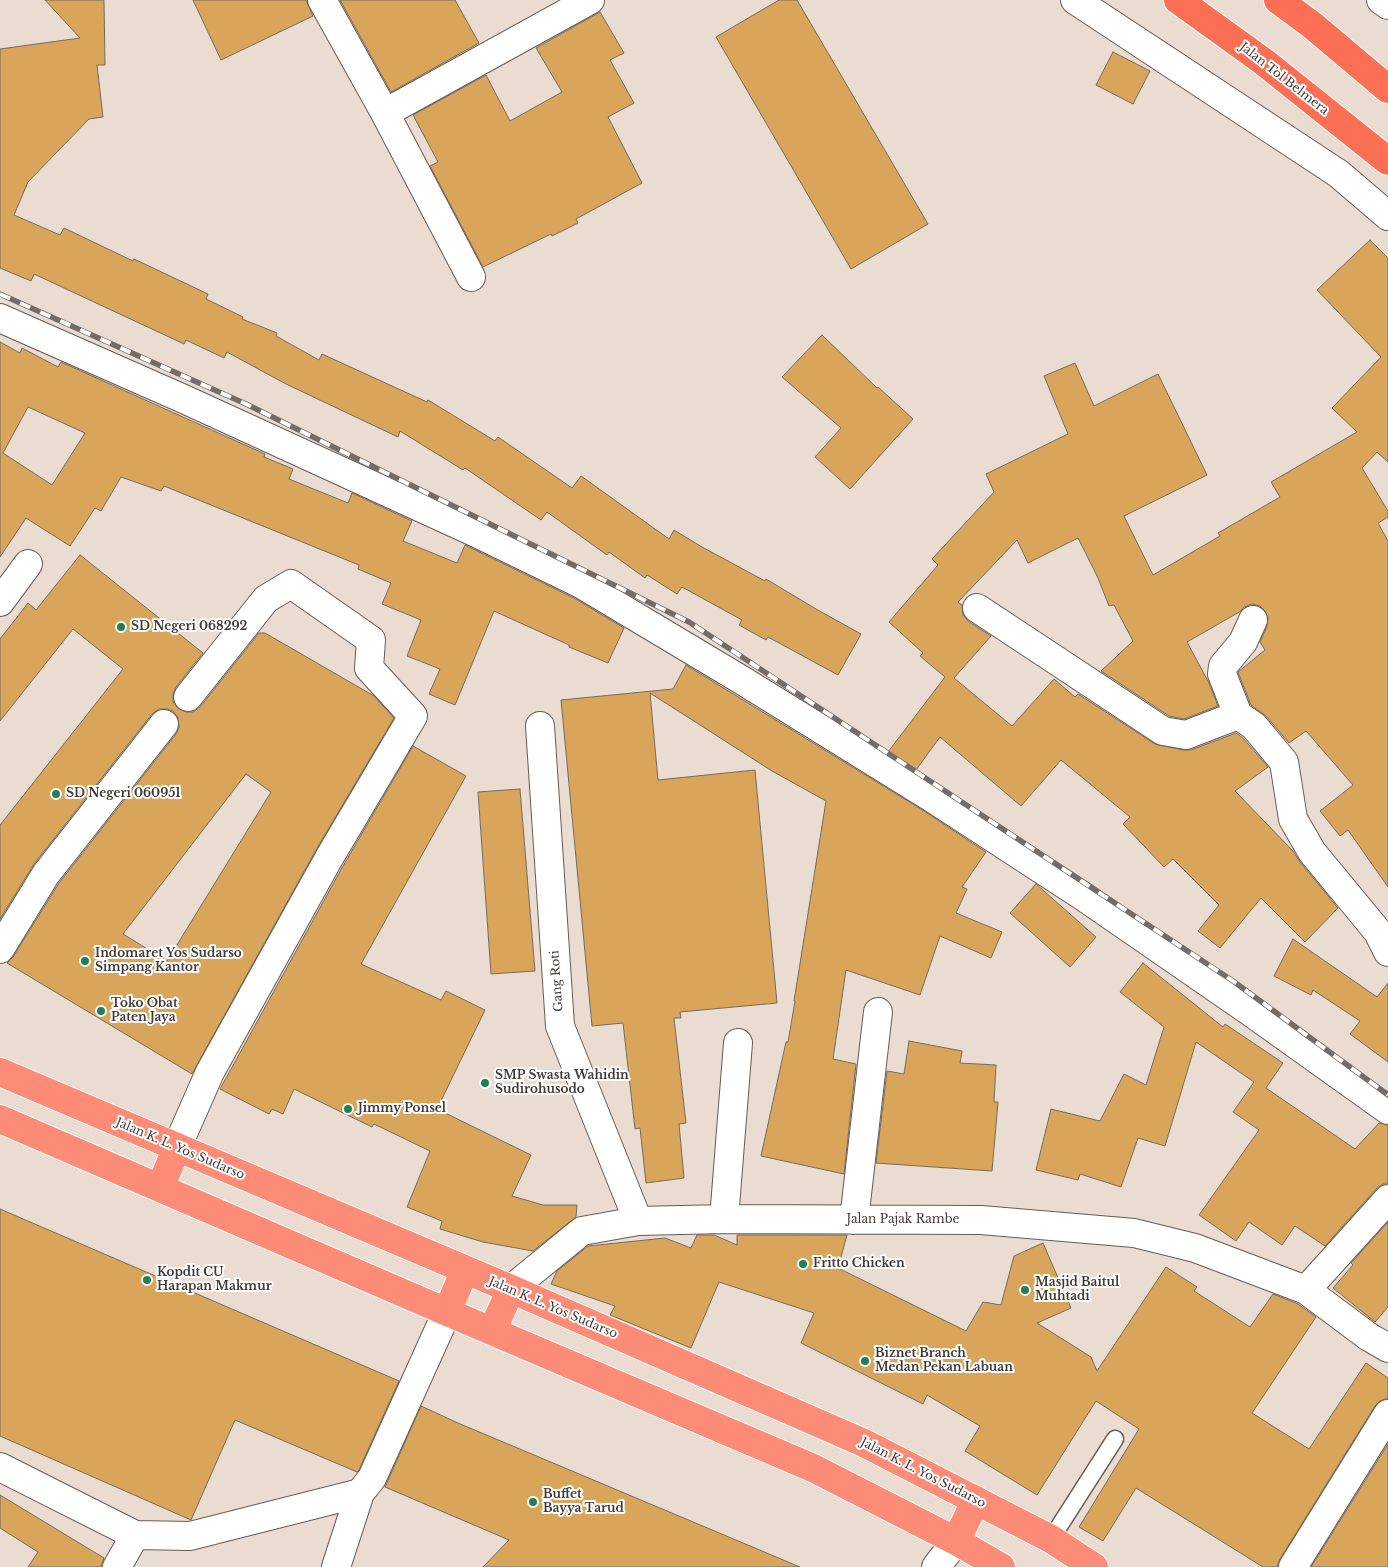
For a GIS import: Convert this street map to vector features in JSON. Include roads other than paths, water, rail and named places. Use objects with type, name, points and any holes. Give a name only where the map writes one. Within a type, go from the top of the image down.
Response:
[{"type":"highway","name":"Jalan Tol Belmera","points":[[1178,0],[1264,62],[1388,161]]},
{"type":"highway","points":[[1278,0],[1312,25],[1388,89]]},
{"type":"highway","name":"Jalan K. L. Yos Sudarso","points":[[0,1072],[511,1289],[864,1443],[1051,1538],[1094,1567]]},
{"type":"highway","points":[[0,1119],[813,1468],[956,1541],[1001,1567]]},
{"type":"highway","points":[[160,1188],[177,1147]]},
{"type":"highway","points":[[447,1312],[465,1270]]},
{"type":"highway","points":[[492,1331],[511,1289]]},
{"type":"highway","points":[[956,1541],[976,1500]]},
{"type":"street","points":[[322,0],[385,113],[471,277]]},
{"type":"street","points":[[385,113],[590,0]]},
{"type":"street","points":[[1075,0],[1339,174],[1388,216]]},
{"type":"street","points":[[1381,0],[1388,5]]},
{"type":"street","points":[[0,318],[472,530],[580,584],[756,689],[929,796],[1084,896],[1388,1110]]},
{"type":"street","points":[[0,602],[28,564]]},
{"type":"street","points":[[177,1147],[210,1072],[330,858],[413,716],[369,668],[371,640],[291,584],[266,599],[188,697]]},
{"type":"street","points":[[977,608],[1163,730],[1186,735],[1238,715]]},
{"type":"street","points":[[1253,620],[1243,642],[1224,666],[1222,674],[1238,715],[1254,726],[1284,762],[1292,819],[1312,852],[1378,932],[1388,952]]},
{"type":"street","points":[[0,949],[46,874],[164,724]]},
{"type":"street","name":"Gang Roti","points":[[540,726],[560,1026],[638,1221]]},
{"type":"street","points":[[854,1220],[878,1012]]},
{"type":"street","points":[[724,1219],[738,1043]]},
{"type":"street","points":[[1306,1290],[1388,1199]]},
{"type":"street","name":"Jalan Pajak Rambe","points":[[511,1289],[582,1232],[638,1221],[724,1219],[981,1220],[1134,1233],[1195,1248],[1306,1290],[1369,1337],[1388,1348]]},
{"type":"street","points":[[336,1567],[360,1493],[372,1478],[447,1312]]},
{"type":"street","points":[[1293,1567],[1388,1414]]},
{"type":"street","points":[[0,1467],[131,1555],[190,1536],[360,1493]]},
{"type":"street","points":[[936,1567],[956,1541]]},
{"type":"lane","points":[[1051,1538],[1115,1439]]},
{"type":"railway","points":[[0,294],[246,404],[689,622],[1233,981],[1388,1095]]},
{"type":"place","name":"SD Negeri 068292","points":[[121,627]]},
{"type":"place","name":"SD Negeri 060951","points":[[56,794]]},
{"type":"place","name":"Indomaret Yos Sudarso Simpang Kantor","points":[[85,961]]},
{"type":"place","name":"Toko Obat Paten Jaya","points":[[101,1011]]},
{"type":"place","name":"SMP Swasta Wahidin Sudirohusodo","points":[[485,1083]]},
{"type":"place","name":"Jimmy Ponsel","points":[[348,1109]]},
{"type":"place","name":"Fritto Chicken","points":[[803,1264]]},
{"type":"place","name":"Kopdit CU Harapan Makmur","points":[[147,1280]]},
{"type":"place","name":"Masjid Baitul Muhtadi","points":[[1025,1290]]},
{"type":"place","name":"Biznet Branch Medan Pekan Labuan","points":[[865,1361]]},
{"type":"place","name":"Buffet Bayya Tarud","points":[[533,1502]]}]
